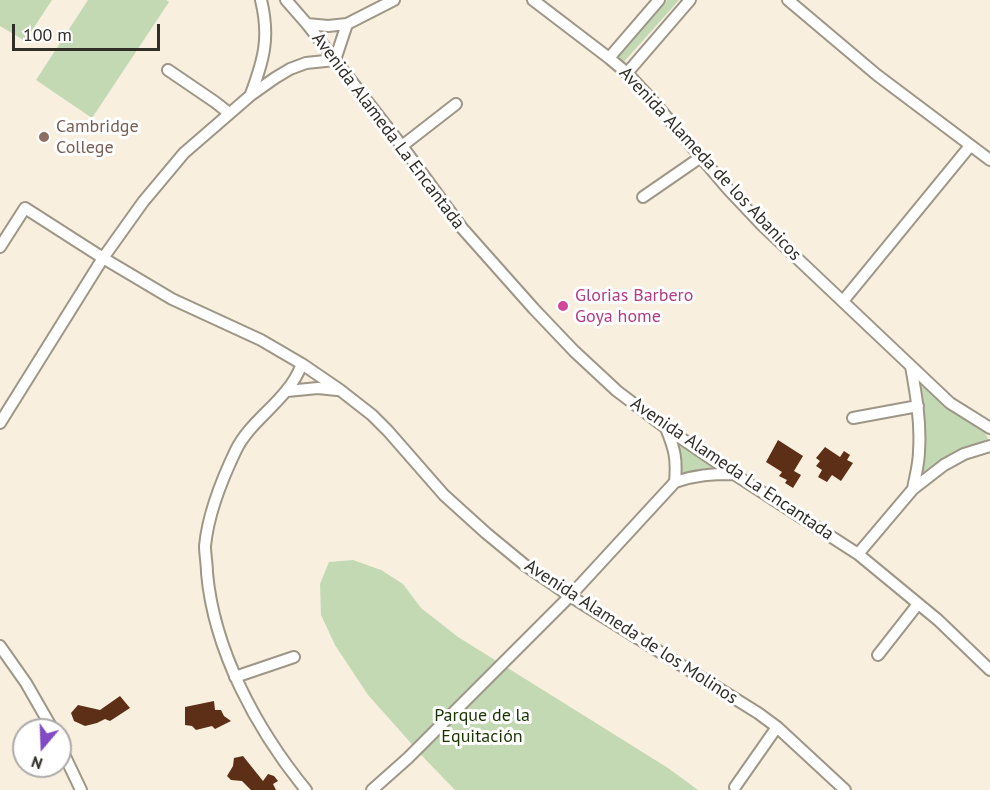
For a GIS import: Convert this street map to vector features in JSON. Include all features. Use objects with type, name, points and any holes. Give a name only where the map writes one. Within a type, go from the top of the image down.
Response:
[{"type":"street","points":[[251,94],[264,51],[266,29],[261,0]]},
{"type":"street","name":"Avenida Alameda La Encantada","points":[[286,0],[402,146],[462,228],[574,351],[617,391],[666,428],[858,554],[989,665]]},
{"type":"street","points":[[307,24],[328,26],[347,24],[394,0]]},
{"type":"street","name":"Avenida Alameda de los Abanicos","points":[[533,0],[627,73],[762,225],[950,403],[990,428]]},
{"type":"street","points":[[609,58],[659,0]]},
{"type":"street","points":[[627,73],[690,0]]},
{"type":"street","points":[[788,0],[877,75],[990,160]]},
{"type":"street","points":[[0,423],[103,258],[143,202],[184,153],[251,94],[290,69],[306,63],[335,60],[347,24]]},
{"type":"street","points":[[168,70],[229,113]]},
{"type":"street","points":[[402,146],[456,104]]},
{"type":"street","points":[[843,301],[970,146]]},
{"type":"street","points":[[643,197],[701,157]]},
{"type":"street","name":"Avenida Alameda de los Molinos","points":[[0,248],[30,210],[103,258],[172,299],[261,340],[302,364],[372,415],[444,495],[526,566],[570,596],[758,712],[845,790]]},
{"type":"street","points":[[302,364],[287,391],[249,431],[236,449],[214,502],[205,546],[208,585],[218,634],[249,703],[286,765],[306,790]]},
{"type":"street","points":[[911,366],[920,424],[919,453],[913,489]]},
{"type":"street","points":[[287,391],[318,388],[340,390]]},
{"type":"street","points":[[853,418],[918,406]]},
{"type":"street","points":[[666,428],[674,446],[675,483]]},
{"type":"street","points":[[858,554],[913,489],[944,465],[964,454],[990,446]]},
{"type":"street","points":[[372,790],[414,752],[570,596],[675,483],[693,476],[734,474]]},
{"type":"street","points":[[878,655],[918,604]]},
{"type":"street","points":[[0,646],[26,683],[45,718]]},
{"type":"street","points":[[236,677],[294,657]]},
{"type":"street","points":[[735,787],[777,727]]},
{"type":"street","points":[[72,771],[81,790]]},
{"type":"green space","points":[[0,0],[52,0],[25,41],[0,26]]},
{"type":"green space","points":[[88,0],[166,0],[169,2],[92,118],[36,80]]},
{"type":"green space","points":[[667,0],[679,0],[623,63],[617,57]]},
{"type":"green space","points":[[924,387],[954,413],[985,433],[988,438],[984,443],[953,453],[920,479],[925,417],[919,390]]},
{"type":"green space","points":[[677,441],[715,469],[683,475]]},
{"type":"green space","name":"Parque de la Equitación","points":[[353,560],[381,570],[403,584],[421,608],[458,637],[668,768],[698,790],[455,790],[368,695],[335,645],[321,615],[320,584],[329,562]]},
{"type":"building","points":[[778,440],[803,456],[794,471],[801,475],[793,488],[785,483],[787,480],[779,476],[782,472],[766,462]]},
{"type":"building","points":[[825,447],[840,457],[844,451],[850,455],[847,460],[853,463],[841,481],[832,475],[827,482],[818,477],[822,470],[816,466],[820,461],[816,458]]},
{"type":"building","points":[[120,696],[130,708],[110,721],[105,719],[85,726],[74,721],[71,713],[78,705],[100,710]]},
{"type":"building","points":[[214,701],[215,710],[221,710],[224,716],[231,721],[215,729],[212,726],[196,730],[192,726],[185,725],[185,707]]},
{"type":"building","points":[[243,756],[263,781],[268,774],[274,776],[278,781],[273,784],[276,790],[251,790],[242,781],[231,780],[227,776],[233,766],[234,758]]},
{"type":"place","name":"Cambridge College","points":[[44,137]]},
{"type":"place","name":"Glorias Barbero Goya home","points":[[563,306]]}]
